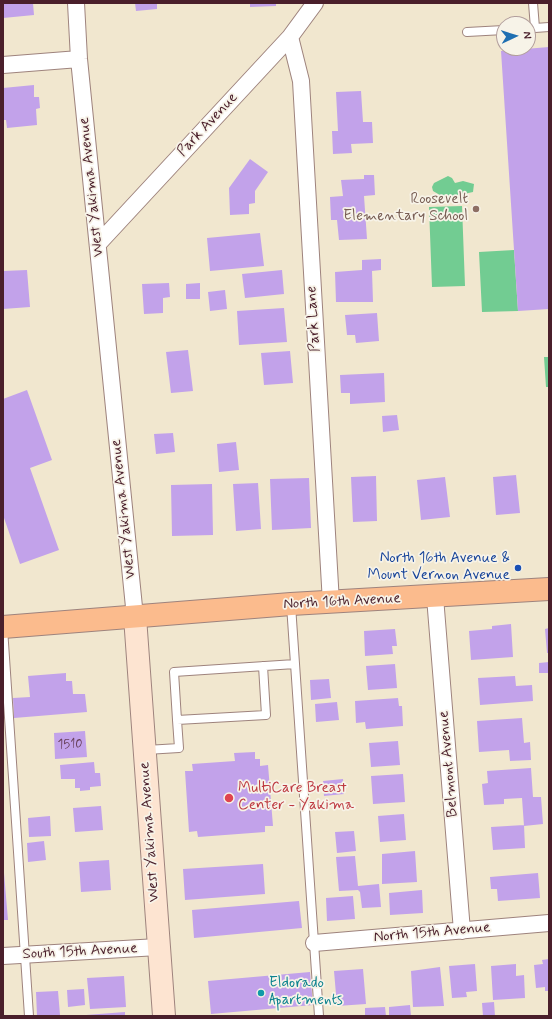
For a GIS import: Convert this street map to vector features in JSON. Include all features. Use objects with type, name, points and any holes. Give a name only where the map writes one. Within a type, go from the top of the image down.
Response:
[{"type":"main road","name":"North 16th Avenue","points":[[3,627],[291,604],[435,597],[549,589]]},
{"type":"main road","name":"West Yakima Avenue","points":[[135,616],[164,1016]]},
{"type":"street","name":"West Yakima Avenue","points":[[76,3],[79,59],[135,616]]},
{"type":"street","name":"Park Avenue","points":[[98,244],[290,37],[314,3]]},
{"type":"street","name":"Park Lane","points":[[290,37],[301,81],[331,603]]},
{"type":"street","points":[[3,65],[79,59]]},
{"type":"street","name":"Belmont Avenue","points":[[435,597],[462,931]]},
{"type":"street","name":"North 15th Avenue","points":[[314,943],[549,923]]},
{"type":"street","name":"South 15th Avenue","points":[[3,956],[158,947]]},
{"type":"lane","points":[[532,16],[533,3]]},
{"type":"lane","points":[[536,28],[549,27]]},
{"type":"lane","points":[[467,32],[496,30]]},
{"type":"lane","points":[[291,604],[319,1016]]},
{"type":"lane","points":[[3,627],[29,1016]]},
{"type":"lane","points":[[144,750],[178,748],[174,672],[295,664]]},
{"type":"lane","points":[[177,720],[266,715],[262,666]]},
{"type":"green space","points":[[448,176],[452,178],[455,183],[463,181],[474,184],[473,192],[445,198],[433,191],[432,187],[434,183]]},
{"type":"green space","points":[[462,206],[465,286],[432,287],[429,207]]},
{"type":"green space","points":[[514,250],[518,311],[482,312],[479,252]]},
{"type":"green space","points":[[544,357],[549,357],[549,387],[546,387]]},
{"type":"building","points":[[3,3],[33,3],[34,15],[3,18]]},
{"type":"building","points":[[135,3],[157,3],[157,9],[136,11]]},
{"type":"building","points":[[250,3],[276,3],[276,6],[250,7]]},
{"type":"building","points":[[549,47],[549,309],[518,311],[501,56],[536,56],[536,48]]},
{"type":"building","points":[[34,85],[34,97],[39,97],[40,108],[36,109],[37,125],[7,128],[6,120],[3,120],[3,88]]},
{"type":"building","points":[[361,91],[363,122],[372,122],[373,143],[351,144],[352,153],[333,154],[332,131],[338,131],[336,92]]},
{"type":"building","points":[[250,159],[268,172],[255,191],[255,203],[249,204],[249,214],[230,215],[229,188]]},
{"type":"building","points":[[364,175],[374,175],[375,195],[364,196],[367,239],[339,240],[337,220],[331,220],[330,197],[343,196],[341,180],[364,179]]},
{"type":"building","points":[[260,233],[264,266],[210,271],[207,238]]},
{"type":"building","points":[[381,259],[381,270],[372,271],[373,302],[336,302],[335,272],[362,270],[362,260]]},
{"type":"building","points":[[27,270],[30,307],[3,309],[3,271]]},
{"type":"building","points":[[282,270],[284,294],[245,298],[242,274]]},
{"type":"building","points":[[169,283],[170,297],[163,298],[163,313],[144,314],[142,284]]},
{"type":"building","points":[[200,283],[200,299],[186,299],[186,284]]},
{"type":"building","points":[[225,290],[227,309],[210,311],[208,292]]},
{"type":"building","points":[[284,308],[287,342],[239,345],[237,311]]},
{"type":"building","points":[[377,313],[379,341],[356,343],[355,335],[347,335],[345,315]]},
{"type":"building","points":[[188,350],[193,391],[171,393],[166,352]]},
{"type":"building","points":[[290,351],[293,383],[264,385],[261,353]]},
{"type":"building","points":[[384,373],[385,402],[350,404],[350,393],[341,393],[340,375]]},
{"type":"building","points":[[27,390],[52,460],[30,468],[59,550],[20,564],[3,515],[3,399]]},
{"type":"building","points":[[397,415],[399,430],[383,432],[382,416]]},
{"type":"building","points":[[173,433],[175,452],[156,454],[154,434]]},
{"type":"building","points":[[236,442],[239,470],[219,472],[217,444]]},
{"type":"building","points":[[516,475],[520,513],[496,515],[493,477]]},
{"type":"building","points":[[376,476],[377,521],[353,522],[351,477]]},
{"type":"building","points":[[445,477],[450,517],[421,520],[417,480]]},
{"type":"building","points":[[309,478],[311,528],[272,530],[270,479]]},
{"type":"building","points":[[258,483],[261,529],[236,531],[233,484]]},
{"type":"building","points":[[212,484],[213,535],[172,536],[171,485]]},
{"type":"building","points":[[511,624],[513,657],[471,660],[469,631],[492,629],[492,626]]},
{"type":"building","points":[[549,628],[549,653],[547,653],[545,629]]},
{"type":"building","points":[[395,629],[397,646],[392,646],[393,654],[365,656],[364,631]]},
{"type":"building","points":[[549,662],[549,673],[539,673],[539,663]]},
{"type":"building","points":[[395,664],[397,688],[368,690],[366,666]]},
{"type":"building","points":[[66,673],[66,681],[72,681],[73,694],[85,694],[87,712],[14,718],[13,698],[30,697],[28,676]]},
{"type":"building","points":[[515,676],[516,686],[532,685],[533,701],[480,705],[478,678]]},
{"type":"building","points":[[329,679],[331,698],[311,700],[310,680]]},
{"type":"building","points":[[398,698],[399,706],[402,706],[403,726],[366,729],[365,722],[356,723],[355,701]]},
{"type":"building","points":[[337,702],[339,720],[316,722],[315,704]]},
{"type":"building","points":[[522,718],[524,743],[530,742],[531,760],[510,761],[509,750],[479,752],[477,721]]},
{"type":"building","points":[[85,731],[87,757],[55,759],[54,733]]},
{"type":"building","points":[[398,741],[400,765],[371,767],[369,743]]},
{"type":"building","name":"MultiCare Breast Center - Yakima","points":[[255,752],[255,759],[260,759],[260,766],[268,765],[273,826],[265,826],[265,832],[198,837],[197,831],[189,832],[185,771],[193,771],[192,764],[235,761],[234,753]]},
{"type":"building","points":[[94,762],[95,773],[100,773],[101,786],[90,787],[90,790],[80,791],[80,788],[75,788],[75,779],[61,779],[60,765]]},
{"type":"building","points":[[531,768],[533,797],[541,797],[543,824],[524,826],[522,798],[504,799],[504,804],[484,805],[482,784],[488,783],[487,771]]},
{"type":"building","points":[[403,774],[405,802],[373,804],[371,776]]},
{"type":"building","points":[[343,779],[344,794],[324,796],[323,781]]},
{"type":"building","points":[[101,806],[103,830],[75,832],[73,808]]},
{"type":"building","points":[[404,814],[406,840],[380,842],[378,816]]},
{"type":"building","points":[[50,816],[51,836],[29,837],[28,818]]},
{"type":"building","points":[[524,825],[525,848],[493,850],[491,827]]},
{"type":"building","points":[[354,831],[356,851],[337,853],[335,832]]},
{"type":"building","points":[[44,841],[46,860],[28,862],[27,843]]},
{"type":"building","points":[[415,851],[417,882],[382,884],[382,854]]},
{"type":"building","points":[[355,856],[358,886],[379,884],[381,907],[362,908],[360,892],[358,890],[339,891],[336,857]]},
{"type":"building","points":[[109,860],[111,890],[81,892],[79,862]]},
{"type":"building","points":[[3,861],[8,920],[3,920]]},
{"type":"building","points":[[263,864],[265,894],[185,900],[183,869]]},
{"type":"building","points":[[538,873],[540,898],[498,901],[497,889],[491,889],[490,877]]},
{"type":"building","points":[[422,890],[423,913],[390,915],[389,893]]},
{"type":"building","points":[[353,896],[355,919],[327,921],[326,898]]},
{"type":"building","name":"Eldorado Apartments","points":[[299,901],[302,928],[194,938],[192,910]]},
{"type":"building","points":[[549,959],[549,991],[545,991],[545,987],[536,988],[534,965],[543,964],[542,960]]},
{"type":"building","points":[[475,964],[477,991],[466,992],[467,997],[452,998],[449,966]]},
{"type":"building","points":[[516,964],[516,976],[524,975],[525,998],[493,1000],[491,966]]},
{"type":"building","points":[[440,967],[444,1006],[413,1007],[411,971]]},
{"type":"building","points":[[363,969],[366,1004],[337,1006],[334,971]]},
{"type":"building","name":"Eldorado Apartments","points":[[310,972],[313,1005],[211,1014],[208,981]]},
{"type":"building","points":[[124,976],[126,1007],[90,1009],[87,978]]},
{"type":"building","points":[[84,989],[85,1005],[68,1007],[67,990]]},
{"type":"building","points":[[58,991],[60,1015],[37,1016],[36,992]]},
{"type":"building","points":[[494,1002],[495,1016],[483,1016],[482,1003]]},
{"type":"building","points":[[410,1005],[411,1016],[389,1016],[389,1007]]},
{"type":"building","points":[[385,1007],[386,1016],[365,1016],[365,1008]]},
{"type":"building","points":[[125,1012],[125,1016],[86,1016],[86,1015]]},
{"type":"place","name":"Roosevelt Elementary School","points":[[476,209]]},
{"type":"place","name":"North 16th Avenue & Mount Vernon Avenue","points":[[518,568]]},
{"type":"place","name":"MultiCare Breast Center - Yakima","points":[[229,798]]},
{"type":"place","name":"Eldorado Apartments","points":[[261,993]]}]
